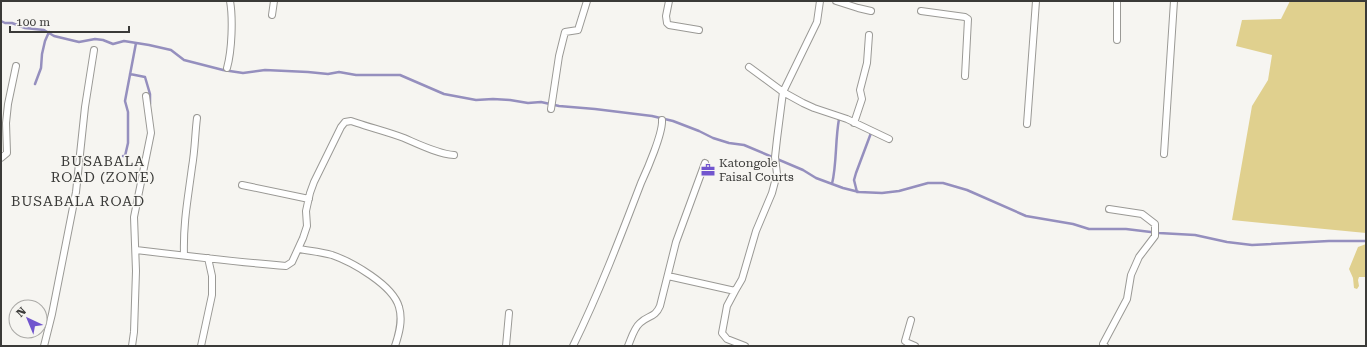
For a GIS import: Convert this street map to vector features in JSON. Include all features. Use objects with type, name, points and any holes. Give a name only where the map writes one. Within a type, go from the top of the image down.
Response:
[{"type":"street","points":[[227,68],[232,10],[230,1]]},
{"type":"street","points":[[272,14],[274,1]]},
{"type":"street","points":[[551,108],[559,56],[565,32],[578,30],[587,1]]},
{"type":"street","points":[[668,1],[666,16],[667,23],[669,25],[699,30]]},
{"type":"street","points":[[745,346],[727,339],[722,333],[728,306],[734,291],[742,279],[756,231],[772,193],[778,174],[776,157],[778,119],[783,92],[817,22],[820,1]]},
{"type":"street","points":[[836,1],[871,11]]},
{"type":"street","points":[[1027,124],[1036,1]]},
{"type":"street","points":[[1117,1],[1117,40]]},
{"type":"street","points":[[1164,154],[1174,1]]},
{"type":"street","points":[[921,11],[965,17],[968,19],[965,76]]},
{"type":"street","points":[[854,123],[862,100],[860,90],[867,63],[869,35]]},
{"type":"street","points":[[44,346],[52,314],[68,225],[76,192],[85,107],[94,50]]},
{"type":"street","points":[[1,158],[7,153],[6,123],[8,104],[16,66]]},
{"type":"street","points":[[750,67],[783,92],[814,108],[854,123],[888,139]]},
{"type":"street","points":[[132,346],[134,332],[136,250],[134,217],[150,133],[146,96]]},
{"type":"street","points":[[184,255],[184,225],[193,161],[197,118]]},
{"type":"street","points":[[573,346],[592,306],[645,174],[662,120]]},
{"type":"street","points":[[136,250],[239,263],[286,266],[292,262],[299,249],[307,226],[306,211],[308,199],[314,182],[341,127],[345,122],[357,123],[403,138],[447,155],[454,155]]},
{"type":"street","points":[[628,346],[641,322],[651,317],[658,311],[676,242],[705,164]]},
{"type":"street","points":[[242,185],[308,199]]},
{"type":"street","points":[[1105,346],[1103,344],[1126,299],[1131,275],[1140,257],[1155,236],[1155,224],[1142,214],[1109,209]]},
{"type":"street","points":[[299,249],[324,253],[348,262],[370,274],[388,290],[396,300],[401,316],[400,329],[395,346]]},
{"type":"street","points":[[201,346],[212,295],[212,276],[208,258]]},
{"type":"street","points":[[668,276],[734,291]]},
{"type":"street","points":[[506,346],[509,313]]},
{"type":"street","points":[[911,320],[905,340],[915,346]]},
{"type":"shaded area","points":[[1290,1],[1366,1],[1366,233],[1232,220],[1252,106],[1268,80],[1272,55],[1236,46],[1242,20],[1281,19]]},
{"type":"shaded area","points":[[1366,244],[1366,277],[1359,277],[1359,286],[1357,289],[1354,288],[1353,278],[1349,269],[1358,247]]},
{"type":"waterway","points":[[1,21],[25,28],[44,30],[54,36],[79,42],[95,39],[113,44],[124,41],[149,45],[171,50],[184,60],[223,70],[243,73],[265,70],[328,74],[339,72],[356,75],[400,75],[444,94],[476,100],[493,99],[528,103],[541,102],[559,106],[652,116],[673,121],[713,138],[729,143],[744,145],[803,170],[816,178],[859,192],[882,193],[899,191],[928,183],[943,183],[967,190],[1026,216],[1073,224],[1089,229],[1126,229],[1195,235],[1227,242],[1252,245],[1329,241],[1366,241]]},
{"type":"waterway","points":[[35,84],[41,68],[42,54],[49,32]]},
{"type":"waterway","points":[[123,156],[125,156],[128,143],[128,112],[125,101],[136,43]]},
{"type":"waterway","points":[[130,74],[145,77],[150,94],[150,104]]},
{"type":"waterway","points":[[832,184],[835,168],[839,119]]},
{"type":"waterway","points":[[857,192],[854,180],[871,133]]},
{"type":"place","name":"Katongole Faisal Courts","points":[[708,170]]},
{"type":"district","name":"BUSABALA ROAD (ZONE)","points":[[103,170]]},
{"type":"district","name":"BUSABALA ROAD","points":[[78,201]]}]
